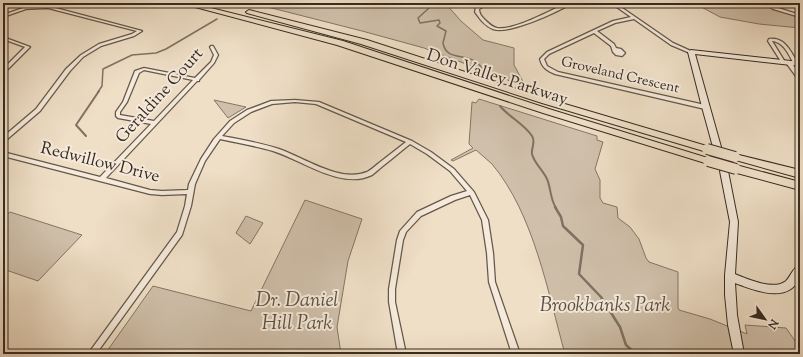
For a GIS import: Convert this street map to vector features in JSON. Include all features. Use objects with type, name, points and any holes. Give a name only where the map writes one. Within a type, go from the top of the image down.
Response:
[{"type":"highway","name":"Don Valley Parkway","points":[[184,3],[340,43],[546,111],[708,161],[800,186]]},
{"type":"highway","name":"Don Valley Parkway","points":[[210,3],[364,42],[553,103],[707,149],[800,174]]},
{"type":"street","points":[[488,3],[477,8],[477,12],[487,25],[500,30],[511,29],[570,3]]},
{"type":"street","points":[[612,3],[672,44],[691,52],[792,63]]},
{"type":"street","points":[[767,3],[774,8],[800,16]]},
{"type":"street","points":[[3,16],[26,8],[48,7],[140,31],[105,43],[82,56],[68,70],[38,110],[3,140]]},
{"type":"street","name":"Groveland Crescent","points":[[634,18],[614,22],[548,53],[542,59],[543,65],[557,73],[705,107]]},
{"type":"street","points":[[594,31],[613,45],[614,49]]},
{"type":"street","points":[[3,38],[28,47],[3,71]]},
{"type":"street","points":[[792,63],[770,40],[773,39],[781,42],[800,78]]},
{"type":"street","name":"Geraldine Court","points":[[102,179],[197,80],[216,58],[215,51],[212,47]]},
{"type":"street","points":[[691,52],[717,147]]},
{"type":"street","points":[[155,124],[118,116],[118,112],[125,102],[137,72],[144,69],[197,80]]},
{"type":"street","points":[[92,354],[180,233],[192,184],[203,160],[218,137],[232,122],[249,111],[272,103],[295,101],[317,103],[410,142],[429,153],[452,170],[471,192],[485,220],[490,253],[492,282],[516,354]]},
{"type":"street","points":[[218,137],[276,150],[344,177],[370,173],[410,142]]},
{"type":"street","name":"Redwillow Drive","points":[[3,154],[150,192],[162,194],[190,192]]},
{"type":"street","points":[[724,171],[734,224],[730,277],[733,325],[739,354]]},
{"type":"street","points":[[402,354],[392,302],[392,289],[400,240],[403,231],[420,214],[453,198],[471,192]]},
{"type":"street","points":[[730,277],[767,289],[779,290],[788,285],[800,269]]},
{"type":"green space","points":[[252,3],[445,3],[461,21],[483,40],[514,48],[514,65],[526,87],[424,48]]},
{"type":"green space","points":[[694,3],[756,3],[800,17],[800,28],[759,24],[720,17]]},
{"type":"green space","name":"Brookbanks Park","points":[[479,99],[597,136],[597,140],[603,142],[595,169],[600,180],[600,198],[603,203],[617,207],[618,218],[630,227],[639,239],[649,262],[678,272],[679,310],[710,319],[747,334],[745,325],[786,328],[800,348],[800,354],[565,354],[546,280],[519,206],[492,164],[476,150],[453,161],[451,160],[473,148],[469,144],[472,102],[476,103]]},
{"type":"green space","points":[[214,100],[246,107],[228,118]]},
{"type":"green space","name":"Dr. Daniel Hill Park","points":[[305,200],[362,219],[348,261],[337,327],[341,354],[105,354],[153,286],[251,311]]},
{"type":"green space","points":[[10,212],[82,235],[38,281],[3,269],[3,218]]},
{"type":"green space","points":[[246,216],[263,223],[250,244],[236,233]]},
{"type":"waterway","points":[[428,3],[430,5],[428,9],[418,18],[420,23],[439,20],[440,23],[437,26],[446,31],[443,43],[445,50],[455,56],[474,60],[484,72]]},
{"type":"waterway","points":[[98,92],[102,86],[103,69],[132,55],[156,53],[166,49],[217,19]]},
{"type":"waterway","points":[[86,136],[76,125],[99,91]]},
{"type":"waterway","points":[[500,106],[532,136],[534,140],[532,154],[547,179],[556,208]]},
{"type":"waterway","points":[[555,207],[561,217],[563,226],[583,245],[579,274],[601,297],[620,327],[626,345],[636,354]]}]
